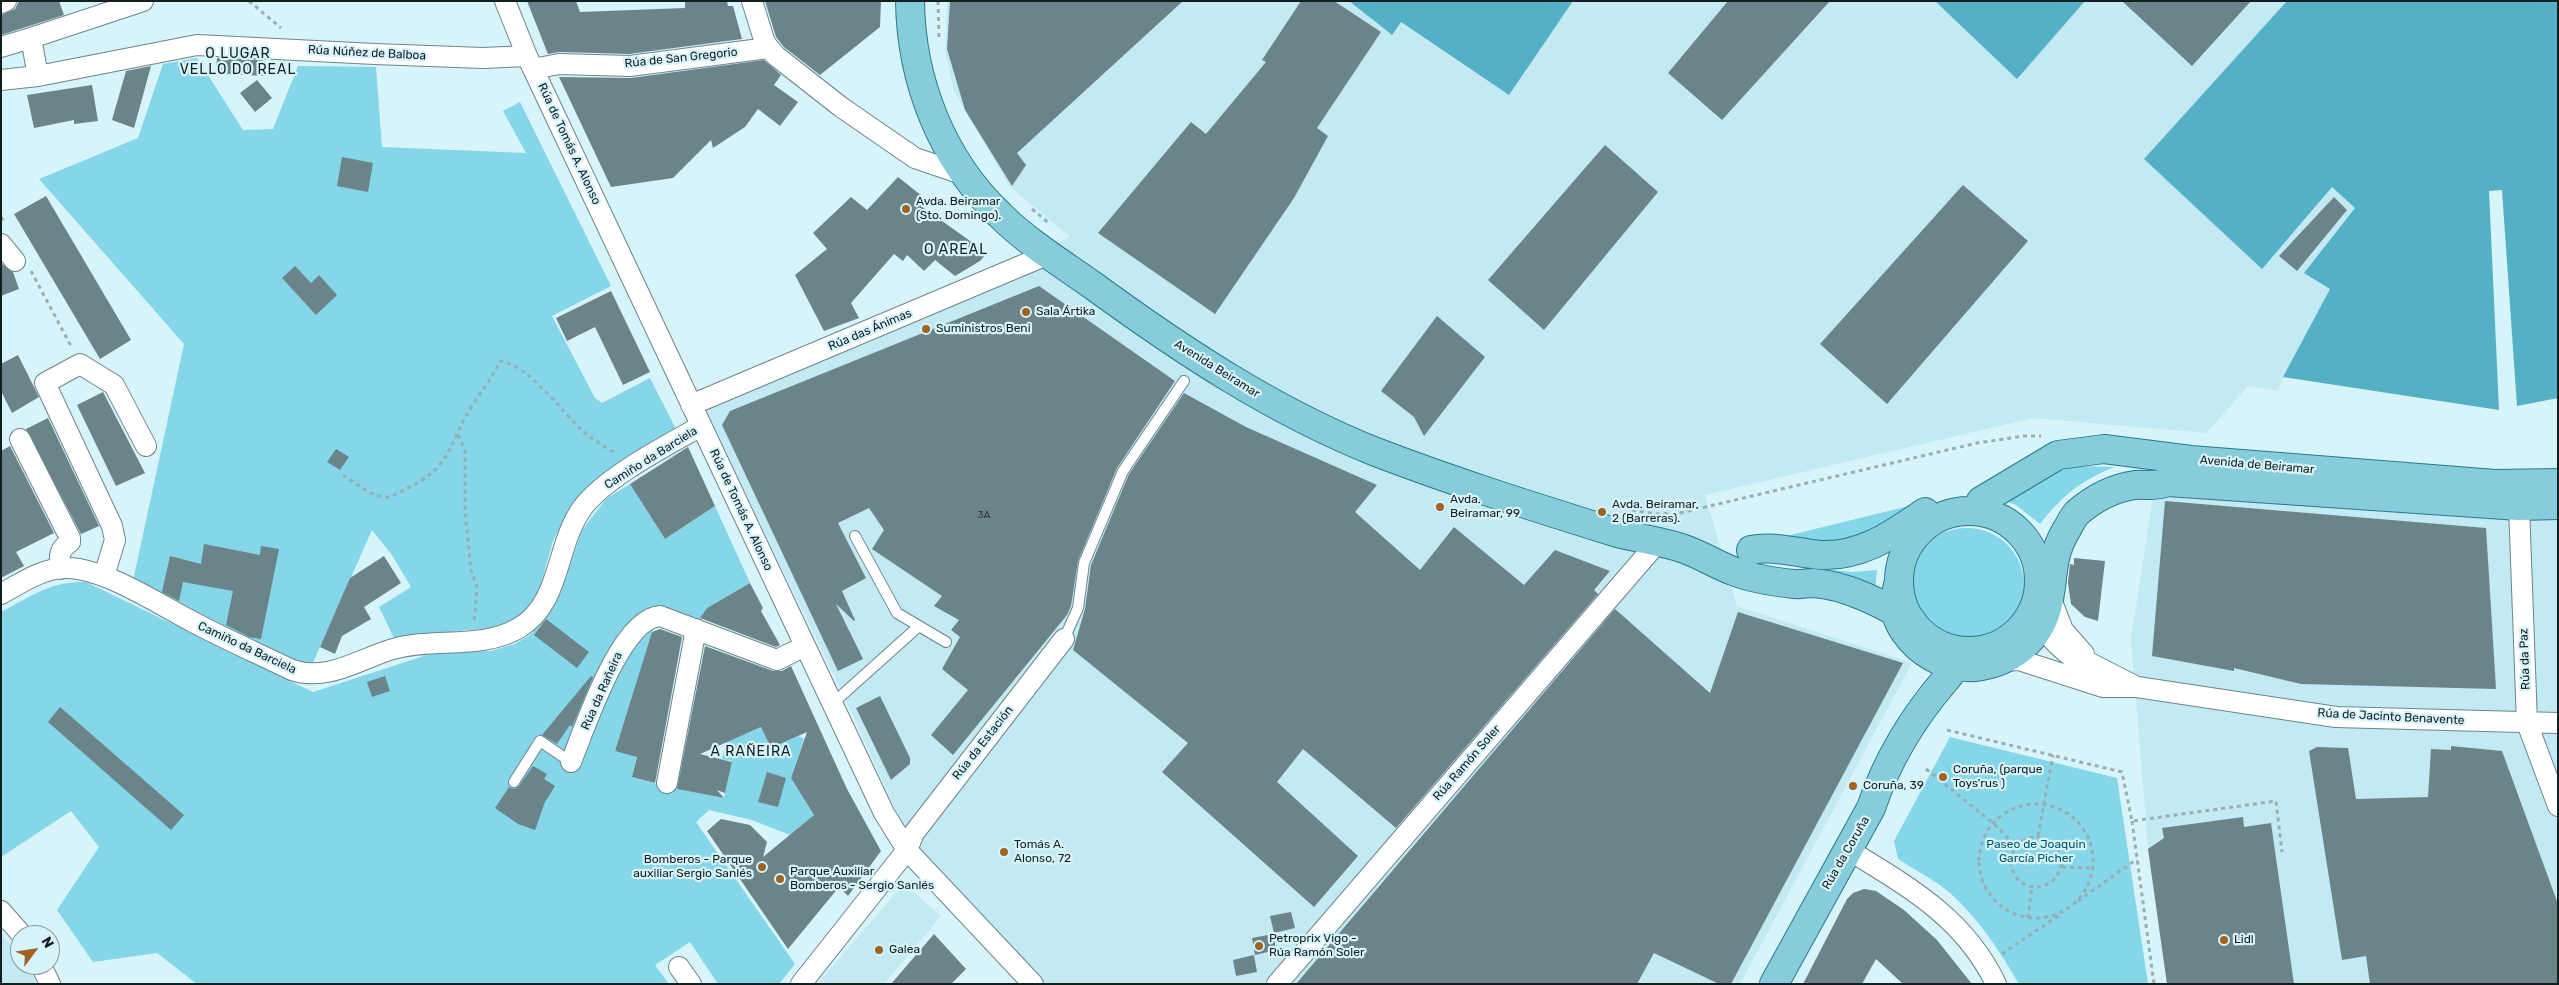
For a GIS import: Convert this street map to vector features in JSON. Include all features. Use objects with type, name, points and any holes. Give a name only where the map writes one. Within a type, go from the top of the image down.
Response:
[{"type":"main road","name":"Avenida Beiramar","points":[[910,1],[910,25],[923,91],[938,126],[965,175],[1001,216],[1053,242],[1166,337],[1238,384],[1287,411],[1373,450],[1442,476],[1657,543],[1686,550],[1735,572],[1796,585],[1813,583],[1855,593],[1903,621]]},
{"type":"main road","name":"Avenida de Beiramar","points":[[1975,511],[1981,501],[2016,479],[2046,464],[2051,446],[2104,449],[2191,460],[2495,484],[2558,483]]},
{"type":"main road","points":[[1751,550],[1761,548],[1821,555],[1851,552],[1864,548],[1898,531],[1924,512],[1967,497],[2045,453],[2051,446]]},
{"type":"main road","name":"Avenida de Beiramar","points":[[2036,560],[2051,526],[2066,504],[2091,487],[2110,479],[2132,475],[2159,475],[2168,482]]},
{"type":"main road","name":"Avenida de Beiramar","points":[[2042,608],[2059,542],[2076,514],[2101,496],[2121,488],[2136,485],[2159,486],[2168,482],[2519,506],[2558,504]]},
{"type":"main road","points":[[1913,721],[1927,716],[1941,699],[1959,684],[1980,661],[1991,648],[2018,632],[2042,608],[2036,560],[2029,545],[2018,532],[2006,522],[1991,515],[1975,511],[1958,512],[1941,517],[1926,526],[1905,551],[1899,581],[1905,609],[1903,621],[1922,651],[1938,660],[1980,661]]},
{"type":"main road","name":"Avenida Beiramar","points":[[1686,550],[1751,550],[1759,556],[1830,565],[1858,564],[1885,554],[1914,538]]},
{"type":"main road","points":[[1903,621],[1942,646],[1958,650],[1980,661]]},
{"type":"main road","name":"Rúa da Coruña","points":[[1774,984],[1871,808],[1879,785],[1913,721],[1911,707],[1926,682],[1926,666],[1922,651]]},
{"type":"street","points":[[1,3],[6,1]]},
{"type":"street","points":[[1,47],[31,38],[91,9],[142,1]]},
{"type":"street","name":"Rúa de Tomás A. Alonso","points":[[504,1],[530,62],[884,813],[907,850],[1033,984]]},
{"type":"street","points":[[752,1],[768,48],[841,107],[915,158],[965,175]]},
{"type":"street","points":[[31,38],[38,76]]},
{"type":"street","name":"Rúa Núñez de Balboa","points":[[1,80],[38,76],[197,45],[483,58],[530,62]]},
{"type":"street","name":"Rúa de San Gregorio","points":[[530,62],[630,66],[768,48]]},
{"type":"street","points":[[4,235],[21,264]]},
{"type":"street","name":"Rúa das Ánimas","points":[[691,405],[1053,242]]},
{"type":"street","points":[[104,576],[115,540],[112,526],[45,383],[80,364],[114,385],[146,446]]},
{"type":"street","name":"Camiño da Barciela","points":[[1,594],[36,575],[60,568],[84,570],[104,576],[195,624],[306,675],[330,673],[372,656],[418,644],[472,641],[504,636],[530,620],[540,610],[557,573],[569,534],[583,508],[597,492],[701,426]]},
{"type":"street","points":[[20,439],[70,538],[70,542],[62,547],[59,555],[60,568]]},
{"type":"street","name":"Rúa da Paz","points":[[2519,506],[2527,723],[2558,806]]},
{"type":"street","name":"Rúa Ramón Soler","points":[[1277,984],[1657,543]]},
{"type":"street","name":"Rúa de Jacinto Benavente","points":[[2042,608],[2083,652],[2086,661]]},
{"type":"street","name":"Rúa de Jacinto Benavente","points":[[2042,608],[2062,650],[2078,662],[2086,661],[2137,687]]},
{"type":"street","name":"Rúa da Rañeira","points":[[571,762],[612,665],[626,639],[652,616],[660,616],[777,660],[805,646]]},
{"type":"street","points":[[667,782],[696,629]]},
{"type":"street","name":"Rúa da Estación","points":[[801,984],[907,850],[914,833],[1064,639]]},
{"type":"street","name":"Rúa de Jacinto Benavente","points":[[1980,661],[2019,660],[2103,687],[2137,687],[2336,717],[2558,723]]},
{"type":"street","points":[[1847,849],[1904,883],[1935,906],[1970,942],[1996,984]]},
{"type":"street","points":[[1,911],[13,925]]},
{"type":"street","points":[[679,967],[691,984]]},
{"type":"lane","points":[[1064,639],[1078,608],[1084,564],[1123,471],[1184,381]]},
{"type":"lane","points":[[855,536],[897,613],[946,642]]},
{"type":"lane","points":[[832,704],[919,626]]},
{"type":"lane","points":[[514,782],[540,741],[571,762]]},
{"type":"path","points":[[249,1],[284,30]]},
{"type":"path","points":[[938,1],[939,41]]},
{"type":"path","points":[[1028,206],[1053,242]]},
{"type":"path","points":[[1,217],[4,235]]},
{"type":"path","points":[[21,264],[80,364]]},
{"type":"path","points":[[343,475],[384,498],[418,484],[431,474],[446,458],[473,403],[490,382],[500,361],[508,362],[544,389],[585,432],[618,454],[631,456],[638,465]]},
{"type":"path","points":[[458,435],[465,450],[465,511],[471,570],[477,587],[472,641]]},
{"type":"path","points":[[1656,514],[1697,509],[1977,443],[2024,436],[2051,446]]},
{"type":"path","points":[[1947,730],[2122,772],[2132,821],[2154,984]]},
{"type":"path","points":[[2038,836],[2053,755]]},
{"type":"path","points":[[1926,769],[1993,822],[2016,846]]},
{"type":"path","points":[[2132,821],[2276,801],[2282,852]]},
{"type":"path","points":[[2027,805],[2044,805],[2061,810],[2075,820],[2086,834],[2091,848],[2092,868],[2088,885],[2079,899],[2066,910],[2049,917],[2028,918],[2008,911],[1994,900],[1984,884],[1979,861],[1982,842],[1993,822],[2017,808],[2027,805]]},
{"type":"path","points":[[2038,836],[2047,839],[2057,848],[2062,867],[2051,882],[2042,886],[2032,887],[2024,884],[2013,872],[2012,855],[2016,846],[2023,840],[2038,836]]},
{"type":"path","points":[[1997,957],[2137,860]]},
{"type":"path","points":[[2062,867],[2092,868]]},
{"type":"path","points":[[2028,918],[2032,887]]},
{"type":"shaded area","points":[[947,1],[1349,1],[1391,35],[1400,22],[1509,95],[1573,1],[1935,1],[2017,78],[2085,1],[2287,1],[2144,160],[2333,187],[2356,208],[2305,273],[2330,289],[2277,391],[2248,386],[2206,433],[2033,418],[1705,495],[1737,606],[1912,663],[1740,984],[1044,984],[910,842],[843,694],[697,394],[1024,259],[1070,237],[1009,186],[954,91],[945,50]]},
{"type":"shaded area","points":[[1349,1],[1573,1],[1509,95],[1401,22],[1392,35]]},
{"type":"shaded area","points":[[1935,1],[2085,1],[2017,79]]},
{"type":"shaded area","points":[[2287,1],[2558,1],[2558,398],[2517,406],[2502,190],[2489,191],[2499,410],[2283,377],[2330,289],[2304,273],[2355,208],[2332,187],[2262,269],[2144,159]]},
{"type":"shaded area","points":[[2154,491],[2558,517],[2558,984],[2167,984],[2148,849],[2131,638]]},
{"type":"shaded area","name":"Galea","points":[[904,884],[941,916],[884,984],[817,984]]},
{"type":"shaded area","points":[[1,934],[10,945],[10,975],[32,975],[36,984],[1,984]]},
{"type":"green space","points":[[197,58],[243,130],[273,129],[298,66],[376,67],[382,147],[526,153],[503,111],[520,102],[611,286],[552,316],[595,398],[602,403],[650,378],[677,431],[595,482],[570,508],[553,541],[536,601],[519,616],[499,628],[465,630],[395,640],[379,607],[411,587],[392,555],[372,530],[311,667],[292,667],[133,581],[184,344],[39,179],[138,138],[163,64]]},
{"type":"green space","points":[[2077,466],[2114,467],[2072,490],[2040,524],[2016,505],[2003,500],[2049,473]]},
{"type":"green space","points":[[630,484],[665,539],[715,506],[750,583],[707,608],[697,623],[655,623],[615,751],[624,753],[626,739],[640,742],[632,777],[672,788],[724,798],[732,761],[722,759],[730,727],[746,734],[761,727],[771,748],[799,736],[804,739],[791,778],[814,815],[790,835],[752,820],[709,810],[696,822],[795,964],[779,984],[718,984],[690,942],[655,965],[669,984],[197,984],[157,953],[93,962],[57,910],[99,847],[71,811],[1,857],[1,612],[51,587],[73,582],[86,582],[313,692],[433,653],[491,651],[515,644],[530,635],[548,615],[561,593],[582,530],[606,499]]},
{"type":"green space","points":[[1925,502],[1861,544],[1766,541]]},
{"type":"green space","points":[[1967,528],[1989,532],[2007,545],[2020,563],[2024,585],[2020,607],[2007,625],[1989,638],[1967,642],[1945,638],[1927,625],[1914,607],[1910,585],[1914,563],[1927,545],[1945,532]]},
{"type":"green space","points":[[1822,569],[1852,572],[1877,570],[1875,590],[1821,575]]},
{"type":"green space","name":"Paseo de Joaquin García Picher","points":[[1950,737],[2117,778],[2148,984],[2019,984],[2004,959],[1970,913],[1938,884],[1898,859],[1894,841]]},
{"type":"building","points":[[19,1],[59,1],[64,15],[1,35],[1,15],[15,9]]},
{"type":"building","points":[[527,1],[576,1],[580,12],[685,8],[685,1],[727,1],[728,6],[733,6],[742,39],[629,54],[559,52],[548,54]]},
{"type":"building","points":[[765,1],[881,1],[880,27],[820,75],[784,47],[776,37]]},
{"type":"building","points":[[950,1],[1183,1],[1017,153],[1026,165],[1012,186],[965,110],[947,49]]},
{"type":"building","points":[[1301,1],[1334,1],[1381,32],[1317,128],[1328,136],[1294,198],[1215,314],[1098,233],[1191,122],[1206,134],[1266,62],[1262,60]]},
{"type":"building","points":[[1728,1],[1830,1],[1722,120],[1668,73]]},
{"type":"building","points":[[2122,1],[2251,1],[2192,66]]},
{"type":"building","points":[[217,58],[263,60],[263,76],[216,73]]},
{"type":"building","points":[[764,60],[781,75],[774,85],[798,102],[780,126],[758,109],[745,127],[713,148],[711,140],[673,178],[611,187],[559,77],[631,78]]},
{"type":"building","points":[[151,66],[134,128],[112,120],[126,71]]},
{"type":"building","points":[[257,80],[272,98],[255,112],[240,93]]},
{"type":"building","points":[[92,85],[98,121],[74,124],[74,120],[34,128],[27,95]]},
{"type":"building","points":[[1605,145],[1658,192],[1544,330],[1488,280]]},
{"type":"building","points":[[342,157],[373,163],[368,192],[337,186]]},
{"type":"building","points":[[898,177],[927,200],[921,206],[987,253],[980,261],[955,276],[935,260],[924,271],[907,255],[903,261],[894,254],[851,303],[859,318],[824,331],[795,275],[827,249],[813,233],[851,197],[867,210]]},
{"type":"building","points":[[1963,185],[2028,241],[1887,404],[1820,344]]},
{"type":"building","points":[[46,196],[131,340],[100,359],[14,214]]},
{"type":"building","points":[[2334,197],[2347,210],[2297,271],[2279,256]]},
{"type":"building","points":[[1,263],[13,272],[19,289],[1,296]]},
{"type":"building","points":[[295,266],[311,283],[319,275],[337,295],[316,315],[282,278]]},
{"type":"building","points":[[1039,286],[1175,381],[1117,468],[1078,561],[1071,606],[1067,615],[953,755],[931,735],[968,690],[942,669],[960,637],[951,630],[959,620],[934,606],[942,596],[872,549],[884,530],[869,508],[838,523],[866,578],[842,591],[854,621],[836,604],[863,659],[838,671],[722,425],[730,411]]},
{"type":"building","points":[[611,291],[650,372],[623,385],[595,327],[567,341],[556,318]]},
{"type":"building","points":[[1437,316],[1485,357],[1424,436],[1414,417],[1381,391]]},
{"type":"building","points":[[18,355],[39,397],[12,413],[1,391],[1,364]]},
{"type":"building","points":[[103,392],[145,473],[116,486],[77,405]]},
{"type":"building","points":[[1184,393],[1246,427],[1377,485],[1355,512],[1420,570],[1454,527],[1524,585],[1555,550],[1610,571],[1594,590],[1598,594],[1396,828],[1303,749],[1277,782],[1358,856],[1314,907],[1162,772],[1188,743],[1073,650],[1085,609],[1091,565],[1129,474]]},
{"type":"building","points":[[48,418],[99,526],[81,534],[26,429]]},
{"type":"building","points":[[10,446],[54,533],[16,552],[24,566],[1,578],[1,451]]},
{"type":"building","points":[[688,447],[715,506],[665,539],[630,484]]},
{"type":"building","points":[[336,449],[349,457],[340,470],[327,462]]},
{"type":"building","points":[[2165,501],[2486,528],[2496,689],[2301,684],[2234,668],[2234,671],[2152,656]]},
{"type":"building","points":[[204,544],[260,555],[261,546],[279,549],[261,639],[249,637],[226,625],[233,591],[183,582],[179,601],[162,592],[170,556],[201,564]]},
{"type":"building","points":[[384,556],[401,583],[364,607],[371,619],[342,636],[335,654],[320,647],[350,578]]},
{"type":"building","points":[[2074,558],[2105,561],[2098,621],[2085,617],[2071,604],[2068,583],[2070,564],[2074,565]]},
{"type":"building","points":[[750,583],[763,608],[761,611],[780,645],[776,647],[700,618],[707,608]]},
{"type":"building","points":[[1615,609],[1710,693],[1738,612],[1903,663],[1731,984],[1719,984],[1654,953],[1637,984],[1296,984]]},
{"type":"building","points":[[546,619],[589,652],[577,668],[534,635]]},
{"type":"building","points":[[660,629],[682,637],[655,783],[632,777],[637,757],[615,751],[652,632]]},
{"type":"building","points":[[705,646],[773,671],[782,671],[791,666],[847,789],[881,851],[848,896],[839,887],[788,949],[707,831],[721,819],[750,825],[767,842],[763,857],[814,815],[791,778],[807,732],[771,748],[761,727],[700,754],[732,762],[725,793],[717,790],[724,798],[677,789]]},
{"type":"building","points":[[385,676],[390,691],[372,697],[367,682]]},
{"type":"building","points":[[591,676],[593,677],[572,727],[570,725],[557,744],[542,735]]},
{"type":"building","points":[[880,696],[910,758],[910,764],[891,780],[856,708]]},
{"type":"building","points":[[60,707],[184,815],[171,830],[48,722]]},
{"type":"building","points":[[2451,746],[2502,751],[2558,904],[2558,984],[2370,984],[2366,956],[2342,960],[2309,751],[2317,747],[2348,748],[2356,799],[2428,797],[2431,749],[2451,750]]},
{"type":"building","points":[[533,766],[547,774],[544,779],[555,786],[545,802],[535,830],[518,824],[495,808],[509,787],[514,789],[519,786]]},
{"type":"building","points":[[767,772],[786,778],[778,807],[758,802]]},
{"type":"building","name":"Lidl","points":[[2243,817],[2244,827],[2271,823],[2294,984],[2167,984],[2148,849],[2164,838],[2162,828]]},
{"type":"building","points":[[1864,889],[1876,891],[1904,910],[1937,940],[1972,984],[1903,984],[1876,959],[1862,984],[1803,984],[1847,899],[1853,893]]},
{"type":"building","points":[[1291,912],[1295,928],[1274,933],[1270,916]]},
{"type":"building","points":[[934,934],[966,969],[951,984],[891,984]]},
{"type":"building","points":[[1273,934],[1276,950],[1255,955],[1252,938]]},
{"type":"building","points":[[1254,955],[1257,972],[1236,976],[1233,960]]},
{"type":"place","name":"Avda. Beiramar (Sto. Domingo).","points":[[906,209]]},
{"type":"place","name":"Sala Ártika","points":[[1026,312]]},
{"type":"place","name":"Suministros Beni","points":[[926,329]]},
{"type":"place","name":"Avda. Beiramar, 99","points":[[1440,507]]},
{"type":"place","name":"Avda. Beiramar, 2 (Barreras).","points":[[1602,512]]},
{"type":"place","name":"Coruña, (parque Toys'rus )","points":[[1943,777]]},
{"type":"place","name":"Coruña, 39","points":[[1853,786]]},
{"type":"place","name":"Tomás A. Alonso, 72","points":[[1004,852]]},
{"type":"place","name":"Bomberos - Parque auxiliar Sergio Sanlés","points":[[762,867]]},
{"type":"place","name":"Parque Auxiliar Bomberos - Sergio Sanlés","points":[[780,879]]},
{"type":"place","name":"Lidl","points":[[2224,940]]},
{"type":"place","name":"Petroprix Vigo - Rúa Ramón Soler","points":[[1259,946]]},
{"type":"place","name":"Galea","points":[[879,950]]},
{"type":"district","name":"O LUGAR VELLO DO REAL","points":[[238,62]]},
{"type":"district","name":"O AREAL","points":[[956,250]]},
{"type":"district","name":"A RAÑEIRA","points":[[751,752]]}]
